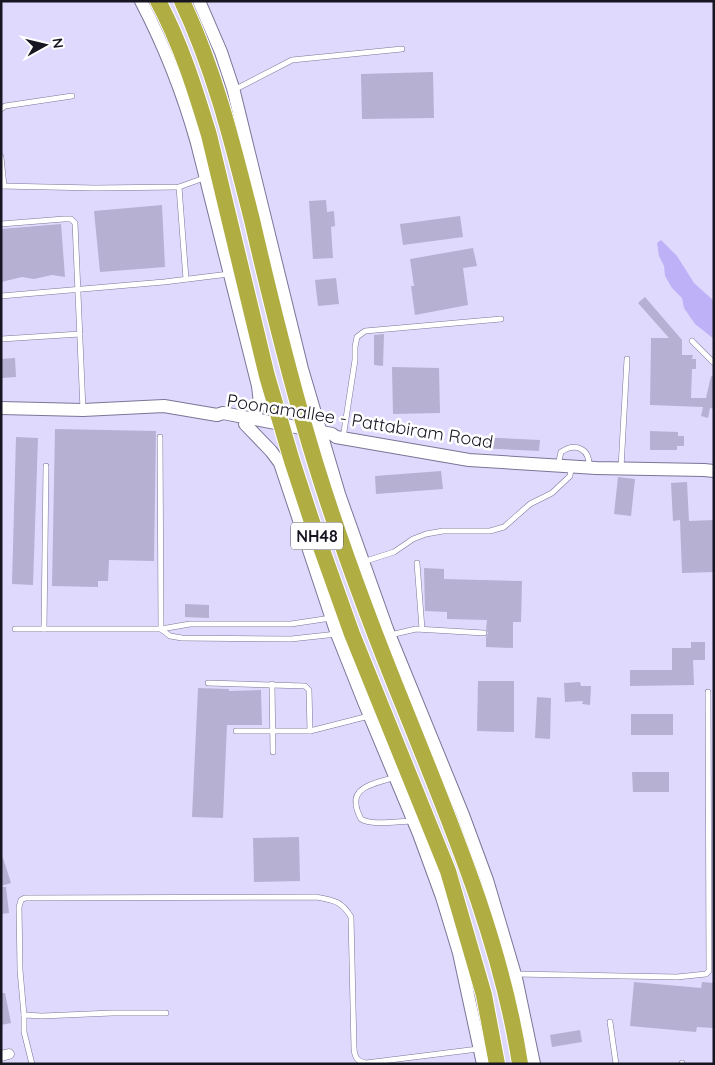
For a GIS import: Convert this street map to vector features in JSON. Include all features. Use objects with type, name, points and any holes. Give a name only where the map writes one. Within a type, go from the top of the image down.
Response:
[{"type":"highway","name":"NH48","points":[[158,1],[178,42],[202,111],[271,389],[312,522],[348,625],[448,871],[484,995],[497,1064]]},
{"type":"highway","name":"NH48","points":[[182,1],[207,60],[225,117],[288,368],[314,434],[354,580],[469,870],[503,982],[520,1064]]},
{"type":"street","points":[[141,1],[163,45],[190,117],[258,386],[260,403]]},
{"type":"street","points":[[199,1],[221,52],[234,90],[302,370],[314,434],[339,494],[362,562],[390,635],[478,854],[515,974],[534,1064]]},
{"type":"street","points":[[271,389],[249,421],[280,463],[337,634],[432,867],[451,924],[466,980],[483,1064]]},
{"type":"street","name":"Poonamallee - Pattabiram Road","points":[[1,408],[83,410],[164,406],[217,416],[222,419],[249,421],[332,439],[340,438],[469,460],[589,467],[714,471]]},
{"type":"lane","points":[[234,90],[292,60],[402,50]]},
{"type":"lane","points":[[1,109],[5,106],[72,96]]},
{"type":"lane","points":[[1,157],[3,186],[179,187],[205,177]]},
{"type":"lane","points":[[179,187],[186,279]]},
{"type":"lane","points":[[1,224],[71,219],[75,223],[83,410]]},
{"type":"lane","points":[[1,296],[229,274]]},
{"type":"lane","points":[[340,438],[357,337],[365,331],[501,319]]},
{"type":"lane","points":[[1,339],[80,334]]},
{"type":"lane","points":[[692,341],[714,363]]},
{"type":"lane","points":[[621,468],[627,359]]},
{"type":"lane","points":[[160,437],[160,629]]},
{"type":"lane","points":[[558,465],[561,452],[570,448],[577,448],[586,452],[589,456],[589,467]]},
{"type":"lane","points":[[44,629],[46,466]]},
{"type":"lane","points":[[362,562],[394,552],[413,539],[426,534],[442,531],[490,531],[504,527],[530,504],[552,493],[570,476],[571,466]]},
{"type":"lane","points":[[417,563],[422,629]]},
{"type":"lane","points":[[15,629],[160,629],[190,624],[291,624],[331,618]]},
{"type":"lane","points":[[160,629],[170,636],[182,638],[291,639],[337,634]]},
{"type":"lane","points":[[390,635],[416,629],[484,633]]},
{"type":"lane","points":[[208,683],[301,685],[308,687],[310,731]]},
{"type":"lane","points":[[272,684],[273,752]]},
{"type":"lane","points":[[515,974],[677,977],[706,974],[709,971],[708,692]]},
{"type":"lane","points":[[236,731],[310,731],[369,716]]},
{"type":"lane","points":[[395,777],[367,786],[359,791],[356,797],[356,804],[361,820],[374,823],[413,820]]},
{"type":"lane","points":[[32,1064],[24,1032],[20,970],[19,907],[20,900],[25,898],[316,897],[333,900],[345,907],[350,917],[354,1050],[359,1063],[481,1048]]},
{"type":"lane","points":[[24,1015],[42,1016],[112,1012],[166,1013]]},
{"type":"lane","points":[[610,1022],[616,1064]]},
{"type":"shaded area","points":[[661,240],[677,256],[694,283],[714,301],[714,339],[695,324],[684,308],[682,298],[672,288],[665,276],[657,243]]},
{"type":"building","points":[[433,72],[434,118],[362,119],[361,74]]},
{"type":"building","points":[[326,200],[327,212],[334,211],[335,226],[331,227],[333,258],[313,259],[309,201]]},
{"type":"building","points":[[162,205],[165,267],[100,272],[94,211]]},
{"type":"building","points":[[460,216],[463,237],[403,245],[400,224]]},
{"type":"building","points":[[61,224],[65,277],[52,275],[34,279],[22,277],[1,282],[1,229]]},
{"type":"building","points":[[473,248],[477,266],[463,268],[468,305],[415,315],[411,286],[414,286],[410,259]]},
{"type":"building","points":[[336,278],[339,304],[318,306],[315,280]]},
{"type":"building","points":[[645,297],[682,340],[682,355],[693,355],[692,359],[696,359],[696,369],[692,369],[691,398],[706,398],[711,376],[714,377],[714,409],[710,408],[708,418],[701,416],[703,407],[650,405],[651,338],[669,338],[638,303]]},
{"type":"building","points":[[384,334],[383,366],[374,365],[374,335]]},
{"type":"building","points":[[15,358],[16,377],[1,378],[1,359]]},
{"type":"building","points":[[392,367],[439,368],[440,413],[393,414]]},
{"type":"building","points":[[55,429],[156,431],[154,561],[109,560],[108,581],[98,581],[98,587],[52,586]]},
{"type":"building","points":[[650,431],[678,432],[678,436],[684,436],[684,446],[677,446],[677,450],[650,450]]},
{"type":"building","points":[[16,437],[38,438],[33,585],[12,584]]},
{"type":"building","points":[[477,437],[540,440],[539,451],[477,448]]},
{"type":"building","points":[[441,471],[443,489],[376,494],[375,476]]},
{"type":"building","points":[[618,477],[635,479],[631,516],[614,514]]},
{"type":"building","points":[[687,482],[689,521],[714,520],[714,572],[682,573],[680,520],[673,521],[671,483]]},
{"type":"building","points":[[424,568],[444,569],[444,579],[522,581],[521,622],[513,622],[513,648],[486,647],[487,620],[447,619],[447,612],[425,611]]},
{"type":"building","points":[[185,604],[209,605],[209,618],[185,617]]},
{"type":"building","points":[[691,642],[705,642],[705,660],[693,660],[694,685],[630,686],[630,670],[672,670],[672,648],[691,648]]},
{"type":"building","points":[[478,681],[514,681],[514,732],[477,731]]},
{"type":"building","points":[[580,682],[581,686],[591,686],[590,705],[582,704],[583,701],[565,702],[564,683]]},
{"type":"building","points":[[198,688],[229,689],[229,691],[261,690],[262,725],[227,725],[223,818],[192,817]]},
{"type":"building","points":[[537,697],[551,698],[550,739],[535,738]]},
{"type":"building","points":[[631,714],[673,714],[673,735],[631,735]]},
{"type":"building","points":[[632,772],[669,772],[669,792],[633,792]]},
{"type":"building","points":[[299,837],[300,881],[254,882],[253,838]]},
{"type":"building","points":[[1,858],[3,858],[11,883],[1,886]]},
{"type":"building","points":[[1,887],[6,887],[9,913],[1,914]]},
{"type":"building","points":[[634,982],[701,988],[702,982],[714,983],[713,1028],[697,1027],[696,1032],[630,1026]]},
{"type":"building","points":[[1,993],[5,993],[11,1023],[1,1025]]},
{"type":"building","points":[[580,1030],[582,1042],[552,1047],[550,1035]]}]
